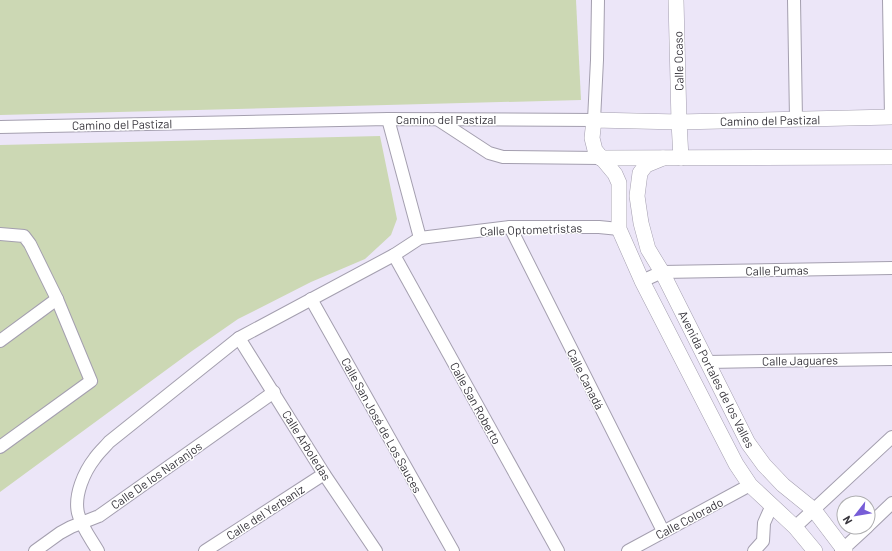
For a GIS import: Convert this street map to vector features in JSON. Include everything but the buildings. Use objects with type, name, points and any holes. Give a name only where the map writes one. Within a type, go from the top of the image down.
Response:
[{"type":"street","points":[[598,0],[597,60],[592,138],[594,150],[615,174],[619,183],[619,229]]},
{"type":"street","name":"Calle Ocaso","points":[[676,0],[681,158]]},
{"type":"street","points":[[794,0],[796,120]]},
{"type":"street","points":[[889,0],[892,117]]},
{"type":"street","name":"Camino del Pastizal","points":[[0,127],[388,119],[679,122],[892,117]]},
{"type":"street","points":[[98,551],[82,523],[78,512],[78,502],[84,478],[95,458],[109,442],[239,338],[394,256],[420,238],[388,119]]},
{"type":"street","points":[[437,120],[489,153],[503,157],[888,157]]},
{"type":"street","name":"Avenida Portales de los Valles","points":[[663,158],[646,165],[640,173],[637,196],[641,223],[648,249],[662,272],[748,443],[764,465],[783,485],[814,510],[843,550]]},
{"type":"street","name":"Calle Optometristas","points":[[420,238],[510,228],[599,227],[619,229]]},
{"type":"street","name":"Calle Canadá","points":[[510,228],[663,531]]},
{"type":"street","name":"Avenida Portales de los Valles","points":[[619,229],[642,281],[736,464],[750,484],[795,527],[816,551]]},
{"type":"street","points":[[0,234],[24,236],[30,244],[57,299],[91,381],[0,447]]},
{"type":"street","name":"Calle San Roberto","points":[[394,256],[558,551]]},
{"type":"street","name":"Calle Pumas","points":[[662,272],[892,268]]},
{"type":"street","points":[[642,281],[662,272]]},
{"type":"street","points":[[0,341],[57,299]]},
{"type":"street","name":"Calle San José de Los Sauces","points":[[311,300],[453,551]]},
{"type":"street","name":"Calle Arboledas","points":[[239,338],[372,550]]},
{"type":"street","name":"Calle Jaguares","points":[[708,362],[892,359]]},
{"type":"street","name":"Calle De los Naranjos","points":[[35,551],[71,527],[100,516],[274,392]]},
{"type":"street","points":[[795,527],[892,437]]},
{"type":"street","name":"Calle del Yerbaniz","points":[[205,551],[324,474]]},
{"type":"street","name":"Calle Colorado","points":[[628,551],[750,484]]},
{"type":"street","points":[[876,518],[892,503]]},
{"type":"street","points":[[754,551],[763,541],[764,523],[772,505]]},
{"type":"street","points":[[843,550],[858,535]]},
{"type":"green space","points":[[0,0],[576,0],[581,100],[0,115]]},
{"type":"green space","points":[[380,136],[397,219],[391,235],[365,259],[311,282],[238,319],[0,492],[0,145]]}]
